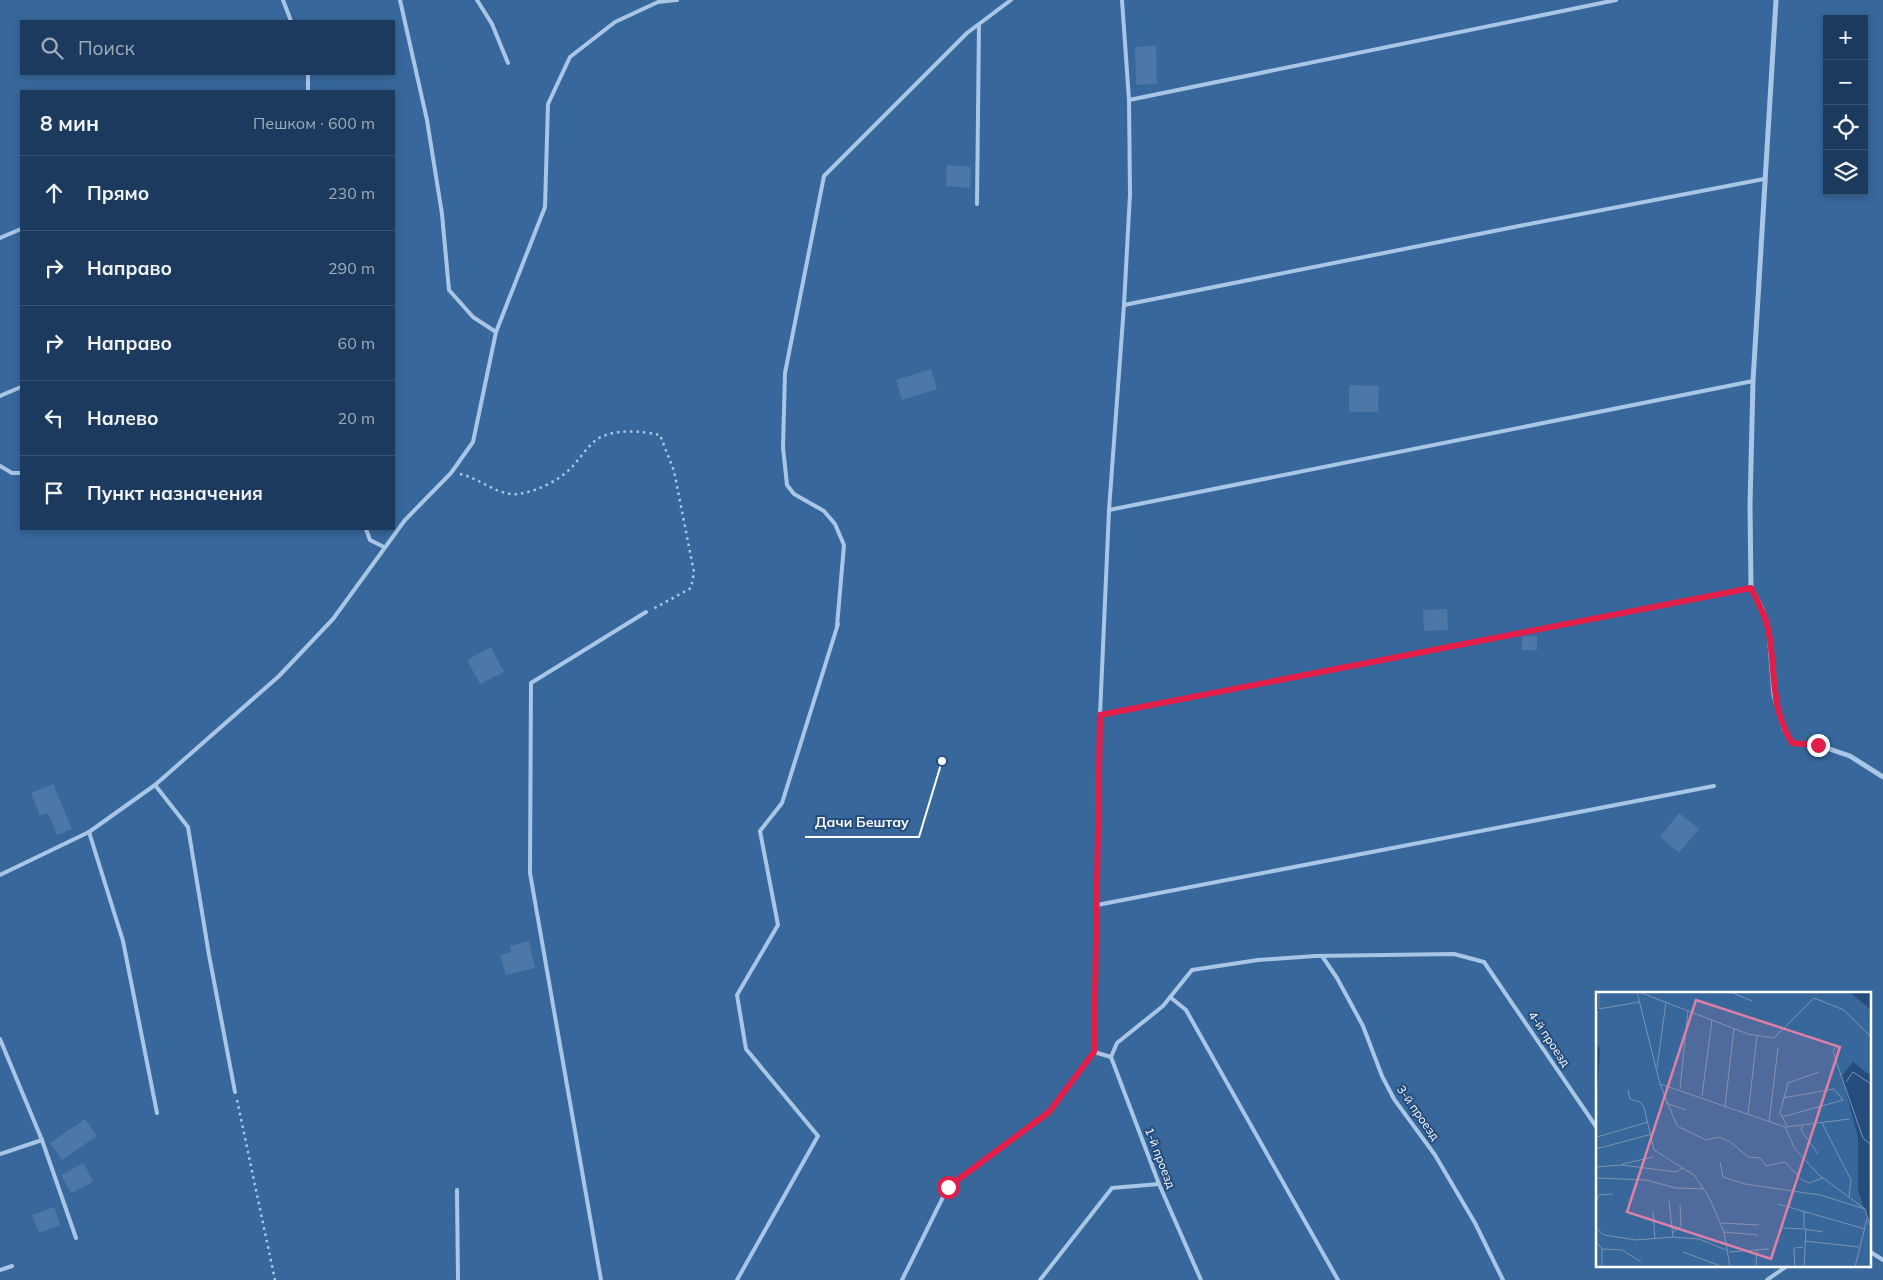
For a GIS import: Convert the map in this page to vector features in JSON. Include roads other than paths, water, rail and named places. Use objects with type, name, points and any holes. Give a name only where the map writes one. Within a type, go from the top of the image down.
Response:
[{"type":"street","points":[[1776,0],[1753,381],[1750,505],[1751,588],[1762,610],[1769,632],[1774,696],[1784,729],[1792,743],[1818,745],[1850,756],[1883,777]]},
{"type":"lane","points":[[283,0],[291,20]]},
{"type":"lane","points":[[400,0],[427,120],[442,214],[449,290],[473,317],[496,332]]},
{"type":"lane","points":[[477,0],[492,24],[508,63]]},
{"type":"lane","points":[[0,875],[35,860],[89,832],[155,785],[279,676],[333,619],[405,520],[451,473],[473,442],[496,332],[545,207],[548,104],[570,57],[615,22],[658,2],[677,0]]},
{"type":"lane","points":[[737,1280],[818,1136],[746,1049],[737,995],[778,925],[760,831],[782,803],[837,624],[844,544],[835,524],[824,511],[794,494],[787,485],[783,447],[785,373],[824,176],[967,33],[1011,0]]},
{"type":"lane","points":[[902,1280],[948,1187],[1049,1112],[1094,1052],[1100,715],[1109,510],[1130,194],[1128,100],[1122,0]]},
{"type":"lane","points":[[1128,100],[1616,0]]},
{"type":"lane","points":[[977,204],[979,24]]},
{"type":"lane","points":[[308,75],[308,90]]},
{"type":"lane","points":[[1124,305],[1764,179]]},
{"type":"lane","points":[[0,238],[20,229]]},
{"type":"lane","points":[[1109,510],[1753,381]]},
{"type":"lane","points":[[0,396],[20,387]]},
{"type":"lane","points":[[0,466],[12,473],[20,473]]},
{"type":"lane","points":[[366,530],[370,540],[384,547]]},
{"type":"lane","points":[[1100,715],[1751,588]]},
{"type":"lane","points":[[601,1280],[530,874],[531,683],[646,612]]},
{"type":"lane","points":[[155,785],[188,827],[209,955],[235,1092]]},
{"type":"lane","points":[[1097,905],[1714,786]]},
{"type":"lane","points":[[89,832],[123,942],[157,1113]]},
{"type":"lane","name":"4-й проезд","points":[[1322,956],[1454,954],[1484,962],[1596,1127]]},
{"type":"lane","points":[[1094,1052],[1111,1058],[1117,1043],[1163,1006],[1192,970],[1258,960],[1322,956]]},
{"type":"lane","name":"3-й проезд","points":[[1322,956],[1337,978],[1363,1026],[1382,1076],[1394,1099],[1435,1155],[1475,1222],[1503,1280]]},
{"type":"lane","points":[[1170,997],[1186,1010],[1338,1280]]},
{"type":"lane","points":[[0,1039],[42,1140],[76,1238]]},
{"type":"lane","name":"1-й проезд","points":[[1111,1058],[1160,1184],[1201,1280]]},
{"type":"lane","points":[[0,1154],[42,1140]]},
{"type":"lane","points":[[1040,1280],[1112,1188],[1160,1184]]},
{"type":"lane","points":[[457,1190],[458,1280]]},
{"type":"lane","points":[[1870,1252],[1883,1260]]},
{"type":"lane","points":[[0,1270],[12,1266]]},
{"type":"lane","points":[[1767,1280],[1784,1268]]},
{"type":"place","name":"Дачи Бештау","points":[[942,761]]}]
